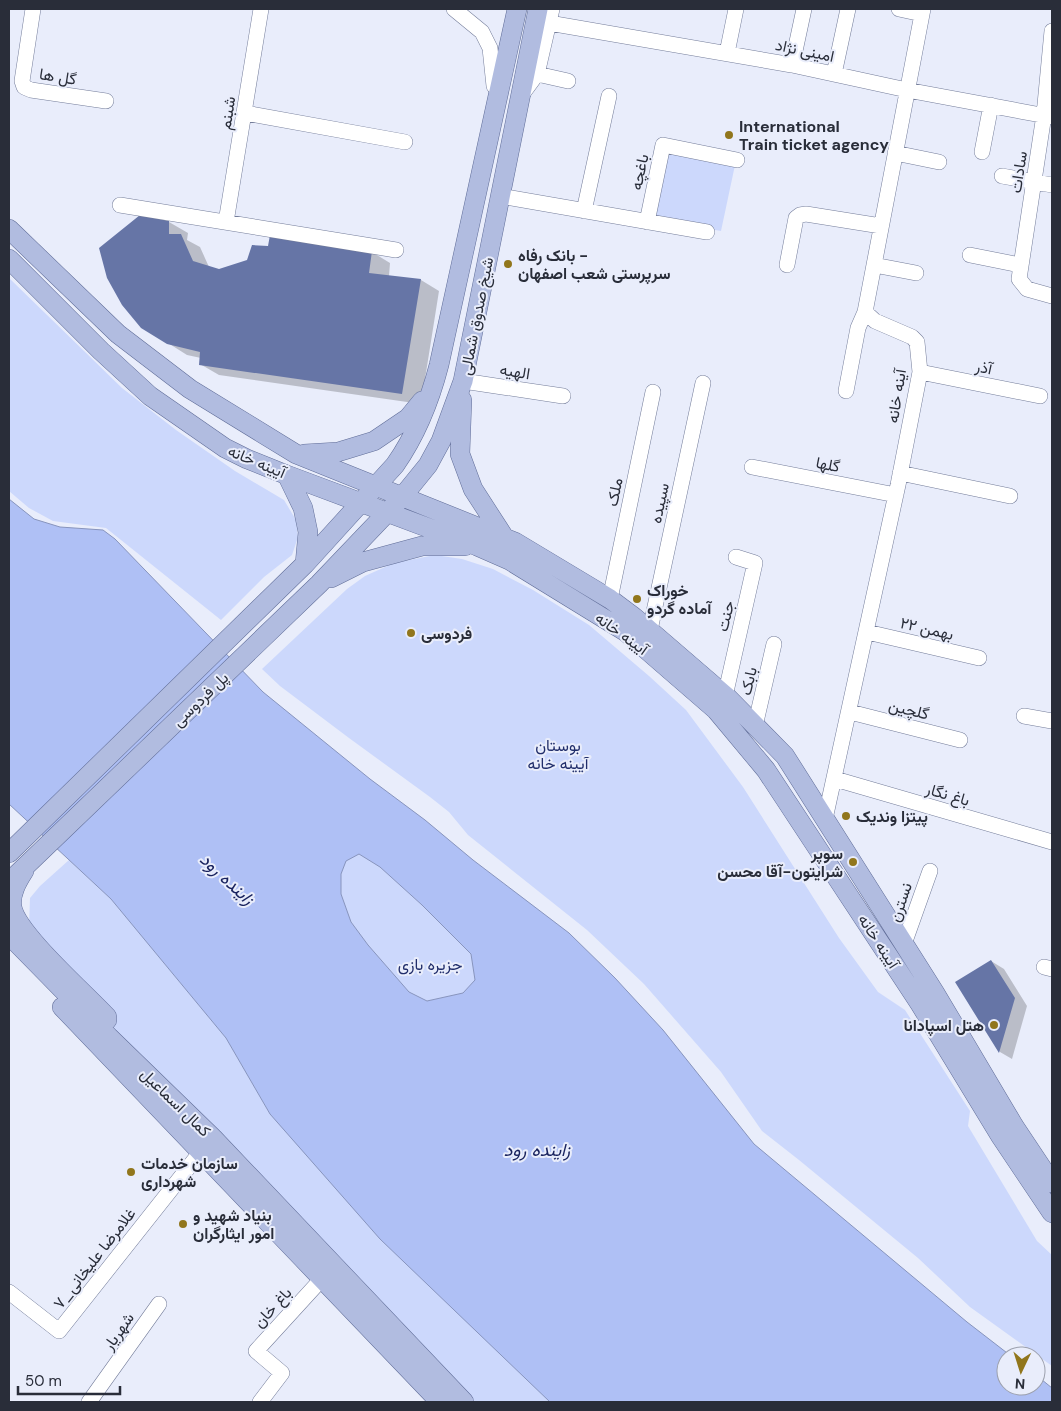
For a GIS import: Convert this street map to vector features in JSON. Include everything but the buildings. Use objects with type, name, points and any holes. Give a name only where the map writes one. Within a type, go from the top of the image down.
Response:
[{"type":"main road","name":"شیخ صدوق شمالی","points":[[361,502],[377,486],[407,449],[433,389],[514,11]]},
{"type":"main road","name":"شیخ صدوق شمالی","points":[[387,513],[428,465],[441,441],[463,381],[519,99],[544,15]]},
{"type":"main road","name":"آیینه خانه","points":[[9,229],[118,334],[179,381],[296,454],[515,542],[610,599],[650,630],[725,696],[785,756],[904,944],[1014,1126],[1052,1183]]},
{"type":"main road","name":"آیینه خانه","points":[[9,259],[101,351],[150,396],[225,448],[287,475],[478,546],[509,560],[626,632],[716,710],[766,770],[920,1004],[1001,1137],[1052,1213]]},
{"type":"main road","points":[[163,406],[176,396],[179,391],[179,381]]},
{"type":"main road","points":[[463,381],[460,454],[472,489],[504,537]]},
{"type":"main road","points":[[296,454],[338,452],[374,441],[408,418],[433,389]]},
{"type":"main road","points":[[287,475],[303,508],[308,532],[306,564]]},
{"type":"main road","name":"پل فردوسی","points":[[12,847],[306,564],[361,502]]},
{"type":"main road","name":"پل فردوسی","points":[[9,882],[256,646],[387,513]]},
{"type":"main road","points":[[319,584],[363,562],[422,546],[478,546]]},
{"type":"main road","points":[[29,862],[11,898],[16,918],[39,948],[107,1017],[109,1037]]},
{"type":"main road","name":"کمال اسماعیل","points":[[9,935],[109,1037],[328,1272],[440,1402]]},
{"type":"main road","name":"کمال اسماعیل","points":[[9,952],[207,1144]]},
{"type":"main road","name":"کمال اسماعیل","points":[[328,1272],[464,1402]]},
{"type":"street","name":"گل ها","points":[[33,9],[22,81],[24,87],[31,90],[106,101]]},
{"type":"street","name":"شبنم","points":[[226,222],[261,9]]},
{"type":"street","points":[[454,9],[482,32],[490,48],[495,94]]},
{"type":"street","points":[[727,53],[736,9]]},
{"type":"street","points":[[792,65],[804,9]]},
{"type":"street","points":[[834,74],[848,9]]},
{"type":"street","points":[[846,391],[858,328],[865,312],[922,11],[899,9]]},
{"type":"street","name":"امینی نژاد","points":[[544,15],[907,90],[1048,116]]},
{"type":"street","name":"شیخ صدوق شمالی","points":[[519,99],[537,74],[544,15]]},
{"type":"street","name":"سادات","points":[[1052,37],[1048,116],[1019,279],[1027,289],[1052,296]]},
{"type":"street","points":[[537,74],[568,81]]},
{"type":"street","points":[[584,211],[609,96]]},
{"type":"street","points":[[982,152],[991,105]]},
{"type":"street","points":[[245,113],[405,142]]},
{"type":"street","name":"باغچه","points":[[647,222],[663,145],[737,160]]},
{"type":"street","points":[[895,153],[939,162]]},
{"type":"street","points":[[1002,176],[1052,185]]},
{"type":"street","points":[[500,196],[708,232]]},
{"type":"street","points":[[120,205],[396,250]]},
{"type":"street","points":[[787,264],[796,218],[800,214],[881,226]]},
{"type":"street","points":[[970,255],[1020,266]]},
{"type":"street","points":[[874,265],[916,274]]},
{"type":"street","name":"آینه خانه","points":[[825,819],[850,712],[920,372],[917,342],[912,337],[875,322],[865,312]]},
{"type":"street","name":"آذر","points":[[920,372],[1040,396]]},
{"type":"street","name":"الهیه","points":[[463,381],[562,396]]},
{"type":"street","name":"سپیده","points":[[650,630],[703,384]]},
{"type":"street","name":"ملک","points":[[610,599],[654,392]]},
{"type":"street","name":"گلها","points":[[752,467],[896,495]]},
{"type":"street","points":[[900,473],[1010,496]]},
{"type":"street","name":"جنت","points":[[725,696],[755,563],[736,557]]},
{"type":"street","name":"۲۲ بهمن","points":[[867,632],[979,658]]},
{"type":"street","name":"بابک","points":[[755,726],[774,644]]},
{"type":"street","name":"گلچین","points":[[850,712],[960,740]]},
{"type":"street","points":[[1024,716],[1052,721]]},
{"type":"street","name":"باغ نگار","points":[[834,779],[1052,842]]},
{"type":"street","name":"نسترن","points":[[904,944],[930,871]]},
{"type":"street","name":"۷_غلامرضا علیخانی","points":[[9,1292],[59,1331],[207,1144]]},
{"type":"street","name":"باغ خان","points":[[260,1402],[282,1373],[256,1351],[328,1272]]},
{"type":"street","name":"شهریار","points":[[89,1402],[159,1304]]},
{"type":"green space","points":[[665,151],[735,165],[721,231],[651,219]]},
{"type":"green space","points":[[9,278],[122,388],[176,430],[235,471],[284,500],[296,520],[298,537],[292,555],[264,577],[221,620],[106,528],[53,521],[29,508],[9,491]]},
{"type":"green space","name":"بوستان آیینه خانه","points":[[435,555],[462,559],[493,569],[533,590],[589,625],[686,710],[743,787],[839,938],[878,992],[905,1010],[970,1111],[968,1126],[1037,1241],[1052,1255],[1052,1366],[1046,1362],[1046,1346],[1024,1346],[970,1307],[918,1258],[762,1131],[721,1072],[644,984],[587,930],[468,835],[449,812],[280,686],[262,669],[347,589],[365,576],[394,563]]},
{"type":"green space","name":"جزیره بازی","points":[[359,854],[380,867],[422,905],[471,954],[475,980],[463,993],[427,1001],[409,992],[368,945],[351,922],[341,894],[341,874],[345,861]]},
{"type":"green space","points":[[69,860],[111,899],[226,1038],[270,1114],[550,1402],[472,1402],[114,1036],[111,1016],[29,927],[30,898],[40,886]]},
{"type":"water","name":"زاینده رود","points":[[9,499],[34,519],[60,527],[103,530],[115,539],[263,692],[370,779],[569,933],[615,978],[663,1030],[754,1144],[998,1346],[996,1346],[996,1396],[1046,1396],[1046,1383],[1052,1388],[1052,1402],[550,1402],[380,1239],[270,1114],[226,1038],[111,899],[9,804]],"holes":[[[359,854],[380,867],[422,905],[471,954],[475,980],[463,993],[427,1001],[409,992],[368,945],[351,922],[341,894],[341,874],[346,861]]]},
{"type":"place","name":"International Train ticket agency","points":[[729,135]]},
{"type":"place","name":"بانک رفاه - سرپرستی شعب اصفهان","points":[[508,264]]},
{"type":"place","name":"خوراک آماده گردو","points":[[637,599]]},
{"type":"place","name":"فردوسی","points":[[411,633]]},
{"type":"place","name":"پیتزا وندیک","points":[[846,816]]},
{"type":"place","name":"سوپر شرایتون-آقا محسن","points":[[853,862]]},
{"type":"place","name":"هتل اسپادانا","points":[[994,1025]]},
{"type":"place","name":"سازمان خدمات شهرداری","points":[[131,1172]]},
{"type":"place","name":"بنیاد شهید و امور ایثارگران","points":[[183,1224]]}]
